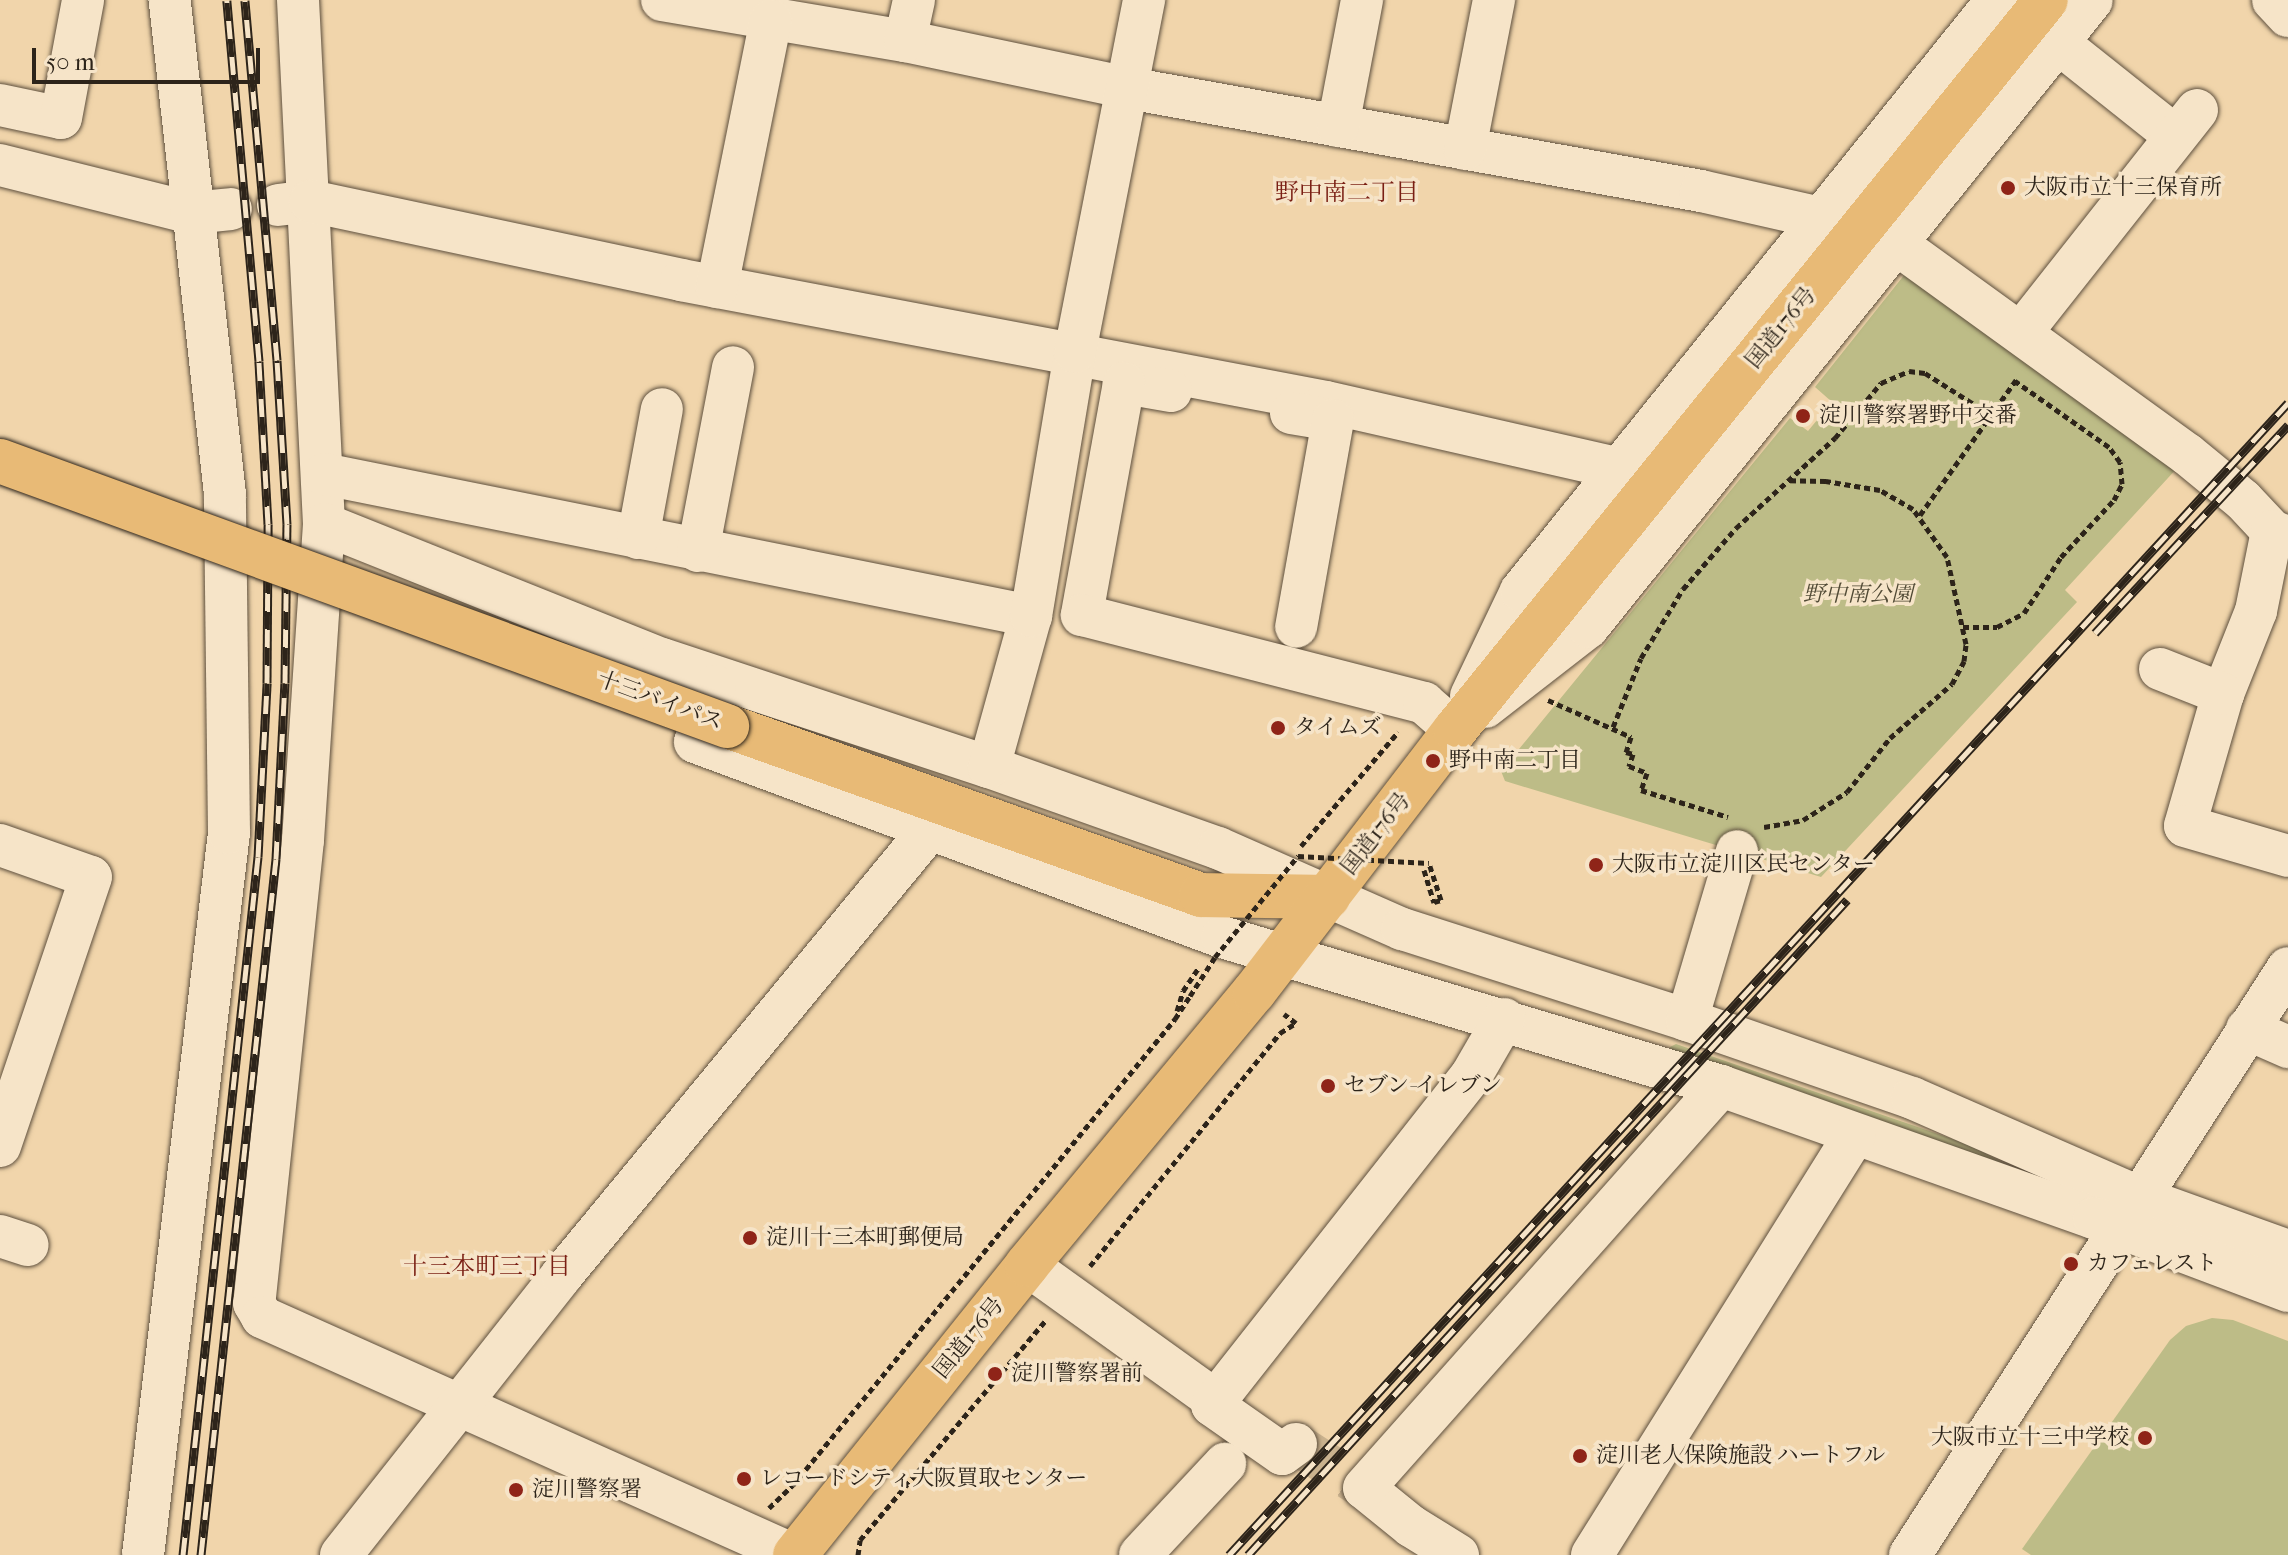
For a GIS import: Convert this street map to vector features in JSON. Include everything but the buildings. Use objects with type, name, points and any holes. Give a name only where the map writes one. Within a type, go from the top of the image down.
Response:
[{"type":"highway","name":"国道176号","points":[[795,1555],[1027,1265],[1283,954],[1455,730],[1951,118],[2063,13]]},
{"type":"highway","name":"十三バイパス","points":[[0,461],[711,734],[1201,895],[1328,897]]},
{"type":"street","points":[[0,105],[61,118],[83,0]]},
{"type":"street","points":[[143,1555],[229,833],[225,494],[211,211],[170,0]]},
{"type":"street","points":[[298,0],[294,203],[324,474],[324,524],[303,840],[254,1303],[262,1317],[795,1555]]},
{"type":"street","points":[[905,41],[914,0]]},
{"type":"street","points":[[989,767],[1031,616],[1075,352],[1144,0]]},
{"type":"street","points":[[1338,126],[1362,0]]},
{"type":"street","points":[[1465,149],[1494,0]]},
{"type":"street","points":[[1455,730],[1521,591],[1997,0]]},
{"type":"street","points":[[2273,0],[2288,16]]},
{"type":"street","points":[[675,1],[784,14],[1128,88],[1701,191],[1821,218]]},
{"type":"street","points":[[1455,730],[1588,627],[1898,245],[2063,13],[2186,123],[2030,340]]},
{"type":"street","points":[[717,287],[784,14]]},
{"type":"street","points":[[0,165],[211,211]]},
{"type":"street","points":[[294,203],[1326,402],[1620,469]]},
{"type":"street","points":[[1898,245],[2187,454],[2280,534],[2256,611],[2223,694],[2185,826],[2288,856]]},
{"type":"street","points":[[698,551],[733,367]]},
{"type":"street","points":[[1296,627],[1333,420],[1124,383],[1082,615],[1424,703],[1455,730]]},
{"type":"street","points":[[638,538],[662,409]]},
{"type":"street","points":[[324,474],[1031,616]]},
{"type":"street","points":[[324,524],[662,659],[989,767],[1218,848],[1402,929],[1687,1020],[1912,1098],[2288,1291]]},
{"type":"street","points":[[2160,669],[2223,694]]},
{"type":"street","points":[[718,678],[711,734],[930,829],[1222,937],[1721,1086],[1855,1134],[2131,1213],[2288,1251]]},
{"type":"street","points":[[341,1555],[460,1404],[930,829]]},
{"type":"street","points":[[1687,1020],[1742,832]]},
{"type":"street","points":[[0,845],[91,877],[0,1146]]},
{"type":"street","points":[[1910,1555],[2288,968]]},
{"type":"street","points":[[1296,1444],[1282,1454],[1212,1405],[1471,1076],[1504,1019]]},
{"type":"street","points":[[2247,1029],[2288,1047]]},
{"type":"street","points":[[1458,1555],[1403,1540],[1364,1488],[1721,1086]]},
{"type":"street","points":[[1592,1555],[1855,1134]]},
{"type":"street","points":[[1027,1265],[1216,1401]]},
{"type":"street","points":[[1140,1555],[1225,1464]]},
{"type":"path","points":[[1919,516],[2015,381],[2030,340]]},
{"type":"path","points":[[1787,480],[1826,481],[1880,490],[1904,502],[1919,516],[1947,557],[1966,644],[1957,676],[1927,708],[1890,738],[1847,792],[1803,820],[1742,832],[1641,790],[1647,773],[1629,766],[1633,754],[1626,752],[1631,737],[1612,731],[1641,658],[1683,589],[1729,535],[1787,480],[1835,438],[1881,383],[1894,375],[1925,373],[1991,415]]},
{"type":"path","points":[[1963,627],[1997,627],[2024,613],[2069,546],[2114,500],[2122,484],[2120,462],[2109,447],[2015,381]]},
{"type":"path","points":[[1548,700],[1613,727]]},
{"type":"path","points":[[793,1485],[1175,1019],[1215,957],[1298,856],[1429,863],[1441,900],[1434,902],[1424,870]]},
{"type":"path","points":[[1175,1019],[1183,991],[1207,956]]},
{"type":"path","points":[[858,1555],[860,1540]]},
{"type":"green space","name":"野中南公園","points":[[1905,274],[2179,466],[2065,590],[2077,602],[1821,877],[1505,781],[1501,771],[1790,418],[1808,431],[1832,402],[1815,387]]},
{"type":"green space","points":[[1676,1044],[1970,1145],[2016,1170],[1672,1053],[1670,1047]]},
{"type":"green space","points":[[2212,1318],[2233,1320],[2288,1341],[2288,1555],[2031,1555],[2022,1549],[2170,1340],[2186,1326]]},
{"type":"tunnel","points":[[1296,1444],[1364,1488]]},
{"type":"railway","points":[[183,1555],[258,857],[267,683],[268,524],[259,361],[227,0]]},
{"type":"railway","points":[[201,1555],[276,859],[285,683],[287,524],[277,360],[245,0]]},
{"type":"railway","points":[[1229,1555],[2288,403]]},
{"type":"railway","points":[[2095,633],[2288,425]]},
{"type":"railway","points":[[1248,1555],[1847,900]]},
{"type":"place","name":"大阪市立十三保育所","points":[[2008,188]]},
{"type":"place","name":"淀川警察署野中交番","points":[[1803,416]]},
{"type":"place","name":"タイムズ","points":[[1278,728]]},
{"type":"place","name":"野中南二丁目","points":[[1433,761]]},
{"type":"place","name":"大阪市立淀川区民センター","points":[[1596,865]]},
{"type":"place","name":"セブン-イレブン","points":[[1328,1086]]},
{"type":"place","name":"淀川十三本町郵便局","points":[[750,1238]]},
{"type":"place","name":"カフェレスト","points":[[2071,1264]]},
{"type":"place","name":"淀川警察署前","points":[[995,1374]]},
{"type":"place","name":"大阪市立十三中学校","points":[[2145,1438]]},
{"type":"place","name":"淀川老人保険施設 ハートフル","points":[[1580,1456]]},
{"type":"place","name":"レコードシティ大阪買取センター","points":[[744,1479]]},
{"type":"place","name":"淀川警察署","points":[[516,1490]]},
{"type":"district","name":"野中南二丁目","points":[[1347,193]]},
{"type":"district","name":"十三本町三丁目","points":[[487,1267]]}]
